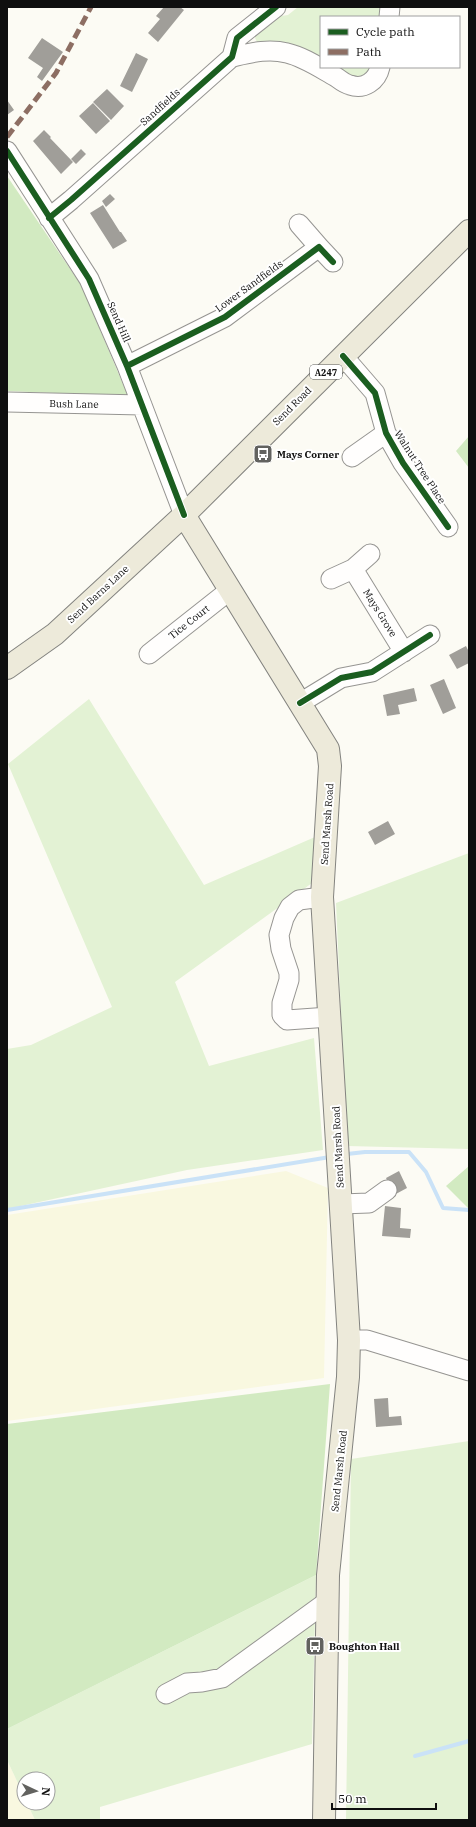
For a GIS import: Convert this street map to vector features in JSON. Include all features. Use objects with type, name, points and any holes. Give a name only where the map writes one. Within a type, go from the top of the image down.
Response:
[{"type":"main road","name":"Send Road","points":[[184,515],[469,231]]},
{"type":"main road","name":"Send Marsh Road","points":[[184,515],[328,749],[330,766],[322,897],[349,1340],[348,1377],[328,1575],[324,1820]]},
{"type":"main road","name":"Send Barns Lane","points":[[7,668],[55,634],[184,515]]},
{"type":"street","points":[[276,7],[237,38],[232,57],[262,51],[286,52],[300,57],[350,85],[362,86],[373,81],[380,68]]},
{"type":"street","name":"Sandfields","points":[[49,218],[232,57]]},
{"type":"street","name":"Send Hill","points":[[7,152],[89,279],[127,366],[184,515]]},
{"type":"street","points":[[299,224],[333,262]]},
{"type":"street","name":"Lower Sandfields","points":[[127,366],[226,317],[319,247]]},
{"type":"street","name":"Walnut Tree Place","points":[[343,356],[374,393],[386,433],[403,463],[448,527]]},
{"type":"street","name":"Bush Lane","points":[[7,402],[142,405]]},
{"type":"street","name":"Walnut Tree Place","points":[[352,457],[386,433]]},
{"type":"street","points":[[331,579],[353,569],[370,554]]},
{"type":"street","name":"Mays Grove","points":[[353,569],[404,652]]},
{"type":"street","name":"Tice Court","points":[[149,654],[230,590]]},
{"type":"street","points":[[300,703],[341,678],[373,680],[404,652],[430,635]]},
{"type":"street","points":[[322,897],[299,900],[290,907],[284,918],[279,934],[281,948],[289,973],[289,980],[282,1003],[282,1015],[287,1020],[329,1017]]},
{"type":"street","points":[[341,1204],[368,1210],[387,1190]]},
{"type":"street","points":[[349,1340],[367,1340],[469,1371]]},
{"type":"street","points":[[166,1694],[187,1683],[214,1680],[227,1675],[328,1602]]},
{"type":"green space","points":[[298,7],[381,7],[380,16],[320,16],[320,59],[258,44],[255,38],[257,31],[274,17],[288,15]]},
{"type":"green space","points":[[336,68],[375,68],[369,76],[355,78]]},
{"type":"green space","points":[[7,176],[81,285],[128,396],[7,391]]},
{"type":"green space","points":[[469,436],[469,468],[456,451]]},
{"type":"green space","points":[[89,699],[204,885],[315,837],[312,883],[175,982],[209,1066],[314,1038],[323,1150],[187,1170],[7,1209],[7,1049],[31,1045],[112,1007],[8,764]]},
{"type":"green space","points":[[469,853],[469,1149],[347,1146],[336,903]]},
{"type":"green space","points":[[469,1166],[469,1209],[446,1186]]},
{"type":"green space","points":[[286,1171],[328,1188],[324,1378],[7,1421],[7,1215]]},
{"type":"green space","points":[[330,1384],[316,1575],[7,1729],[7,1424]]},
{"type":"green space","points":[[469,1441],[469,1820],[346,1820],[351,1459]]},
{"type":"green space","points":[[316,1575],[312,1744],[100,1807],[100,1820],[35,1820],[31,1811],[56,1811],[56,1771],[16,1771],[16,1779],[7,1760],[7,1729]]},
{"type":"green space","points":[[7,1760],[16,1779],[16,1811],[31,1811],[35,1820],[7,1820]]},
{"type":"building","points":[[164,7],[180,7],[184,10],[158,42],[148,33],[160,19],[156,16]]},
{"type":"building","points":[[42,38],[63,52],[42,81],[37,77],[43,68],[28,58]]},
{"type":"building","points":[[136,53],[148,59],[132,92],[120,86]]},
{"type":"building","points":[[107,89],[124,106],[111,120],[93,102]]},
{"type":"building","points":[[7,100],[14,110],[7,115]]},
{"type":"building","points":[[93,103],[110,121],[96,134],[79,116]]},
{"type":"building","points":[[44,130],[73,162],[61,174],[33,141]]},
{"type":"building","points":[[81,149],[86,154],[76,164],[71,159]]},
{"type":"building","points":[[110,194],[115,199],[106,207],[102,201]]},
{"type":"building","points":[[103,205],[127,241],[113,249],[90,213]]},
{"type":"building","points":[[466,646],[469,652],[469,663],[457,669],[449,655]]},
{"type":"building","points":[[444,679],[456,708],[443,714],[430,685]]},
{"type":"building","points":[[414,688],[417,701],[398,705],[400,714],[387,716],[383,695]]},
{"type":"building","points":[[388,821],[395,834],[375,845],[368,832]]},
{"type":"building","points":[[399,1171],[407,1188],[394,1195],[386,1178]]},
{"type":"building","points":[[385,1206],[401,1208],[400,1228],[411,1229],[410,1238],[382,1236]]},
{"type":"building","points":[[388,1398],[389,1417],[401,1416],[402,1425],[376,1427],[374,1399]]},
{"type":"waterway","points":[[347,1154],[365,1152],[409,1152],[426,1172],[443,1208],[469,1210]]},
{"type":"waterway","points":[[7,1210],[330,1157]]},
{"type":"waterway","points":[[415,1756],[469,1741]]},
{"type":"marked path","points":[[7,137],[56,73],[91,7]]},
{"type":"cycle path","points":[[49,218],[232,57],[237,38],[276,7]]},
{"type":"cycle path","points":[[7,151],[89,279],[127,366],[184,515]]},
{"type":"cycle path","points":[[127,366],[225,317],[319,247],[333,262]]},
{"type":"cycle path","points":[[343,356],[375,393],[386,433],[403,463],[448,527]]},
{"type":"cycle path","points":[[300,703],[341,678],[372,672],[430,635]]},
{"type":"place","name":"Mays Corner","points":[[263,454]]},
{"type":"place","name":"Boughton Hall","points":[[315,1646]]}]
